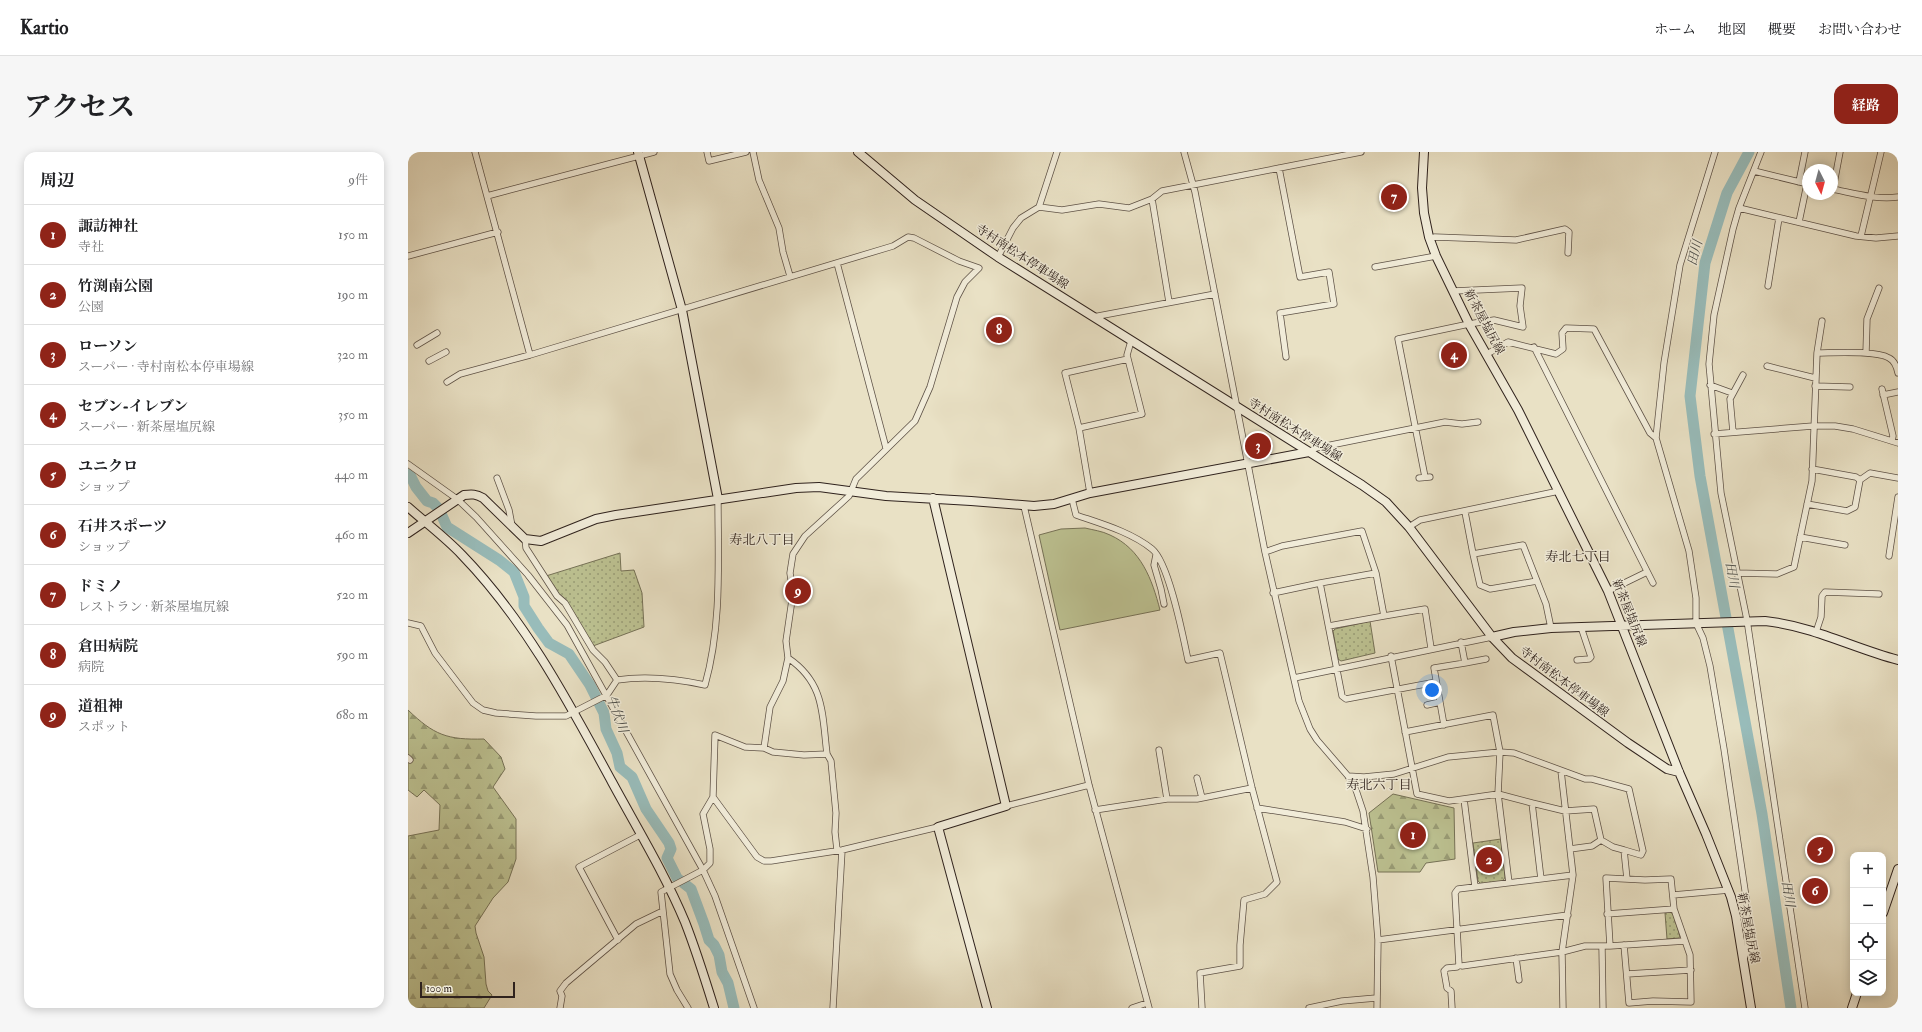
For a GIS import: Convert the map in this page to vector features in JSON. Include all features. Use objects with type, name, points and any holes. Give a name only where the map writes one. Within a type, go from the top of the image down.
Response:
[{"type":"street","points":[[475,152],[498,232],[530,355]]},
{"type":"street","points":[[487,196],[639,154],[654,152]]},
{"type":"street","points":[[707,152],[709,161],[746,152]]},
{"type":"street","points":[[753,152],[759,180],[779,228],[783,252],[790,276]]},
{"type":"street","name":"寺村南松本停車場線","points":[[858,152],[915,200],[998,257],[1386,502],[1409,527],[1492,636],[1512,658],[1531,674],[1628,743],[1667,769],[1679,772]]},
{"type":"street","points":[[1039,208],[1057,152]]},
{"type":"street","points":[[1184,152],[1194,185],[1273,593],[1299,701],[1310,729],[1317,740],[1348,776],[1356,790],[1367,829],[1373,877],[1378,940],[1377,1008]]},
{"type":"street","points":[[998,257],[1013,228],[1021,218],[1039,208],[1062,210],[1099,204],[1129,208],[1152,199],[1162,192],[1361,152]]},
{"type":"street","name":"新茶屋塩尻線","points":[[1424,152],[1423,203],[1430,238],[1436,256],[1469,324],[1487,354],[1559,491],[1608,591],[1679,772],[1729,890],[1736,916],[1752,1008]]},
{"type":"street","points":[[1715,152],[1680,265],[1664,363],[1656,438],[1689,551],[1699,623],[1710,666],[1746,904],[1747,947],[1746,956],[1743,962]]},
{"type":"street","points":[[1761,152],[1739,208],[1714,315],[1709,358],[1710,385],[1721,494],[1744,620],[1805,1008]]},
{"type":"street","points":[[1799,182],[1805,152]]},
{"type":"street","points":[[1837,164],[1840,152]]},
{"type":"street","points":[[1861,236],[1881,152]]},
{"type":"street","points":[[617,680],[680,680],[705,685],[710,670],[718,594],[718,499],[682,310],[639,154]]},
{"type":"street","points":[[1279,168],[1300,277],[1329,272],[1334,304],[1280,314],[1286,357]]},
{"type":"street","points":[[1754,171],[1802,183]]},
{"type":"street","points":[[1838,190],[1889,198],[1898,196]]},
{"type":"street","points":[[1152,199],[1169,302]]},
{"type":"street","points":[[1799,222],[1804,200]]},
{"type":"street","points":[[1739,208],[1861,236],[1876,238],[1898,236]]},
{"type":"street","points":[[1768,286],[1779,218]]},
{"type":"street","points":[[1430,238],[1516,240],[1565,229],[1570,232],[1568,253]]},
{"type":"street","points":[[408,256],[498,232]]},
{"type":"street","points":[[447,382],[460,374],[530,355],[893,246],[908,237],[914,238],[953,258],[979,268],[965,282],[957,296],[930,387],[921,411],[915,421],[856,479],[849,496],[805,536],[793,554],[790,573],[793,594],[786,642],[788,658],[783,681],[770,707],[764,748]]},
{"type":"street","points":[[1375,267],[1436,256]]},
{"type":"street","points":[[837,263],[886,448]]},
{"type":"street","points":[[1425,478],[1398,339],[1494,320],[1523,327],[1520,306],[1522,288],[1453,291]]},
{"type":"street","points":[[1866,354],[1867,318],[1879,288]]},
{"type":"street","points":[[1093,317],[1215,294]]},
{"type":"street","points":[[1736,573],[1776,574],[1794,567],[1812,481],[1815,378],[1822,321]]},
{"type":"street","points":[[1487,354],[1508,342],[1534,347],[1556,354],[1563,349],[1562,333],[1566,328],[1594,329],[1650,433],[1656,438]]},
{"type":"street","points":[[417,345],[437,333]]},
{"type":"street","points":[[1079,428],[1142,414],[1127,354],[1130,341]]},
{"type":"street","points":[[1534,347],[1653,583]]},
{"type":"street","points":[[429,361],[446,352]]},
{"type":"street","points":[[1817,353],[1866,354],[1890,358],[1896,366],[1898,374]]},
{"type":"street","points":[[1090,493],[1079,428],[1065,373],[1128,358]]},
{"type":"street","points":[[1767,366],[1815,378]]},
{"type":"street","points":[[1732,432],[1730,399],[1743,375]]},
{"type":"street","points":[[1710,385],[1732,393]]},
{"type":"street","points":[[1815,386],[1850,387]]},
{"type":"street","points":[[1895,442],[1882,392],[1898,392]]},
{"type":"street","points":[[408,533],[464,495],[475,494],[483,498],[525,539],[541,541],[596,519],[796,488],[819,487],[886,496],[933,498],[1024,506],[1054,504],[1090,493],[1247,462],[1309,452],[1316,448],[1445,422],[1462,424],[1478,422]]},
{"type":"street","points":[[1714,434],[1813,426],[1835,426],[1853,429],[1895,442]]},
{"type":"street","points":[[408,464],[476,517],[515,560],[567,625],[607,695],[715,896],[754,1008]]},
{"type":"street","points":[[1812,469],[1856,477],[1860,480]]},
{"type":"street","points":[[1807,504],[1847,511],[1855,507],[1860,480],[1870,473],[1898,478]]},
{"type":"street","points":[[497,478],[509,510],[512,527]]},
{"type":"street","points":[[1409,527],[1420,520],[1465,512],[1559,491]]},
{"type":"street","points":[[1889,556],[1896,523],[1898,497]]},
{"type":"street","points":[[933,498],[1006,806]]},
{"type":"street","points":[[1072,499],[1076,515],[1136,539],[1154,550],[1166,573],[1176,605],[1188,660],[1220,653],[1252,788],[1277,882],[1265,894],[1244,900],[1240,945],[1240,966],[1200,973],[1202,1008]]},
{"type":"street","points":[[1024,506],[1095,810],[1148,1006],[1132,1008]]},
{"type":"street","points":[[408,507],[427,520],[462,555],[517,621],[576,711],[640,835],[671,886],[685,922],[714,1008]]},
{"type":"street","points":[[1465,512],[1480,585],[1490,589],[1537,581]]},
{"type":"street","points":[[1265,552],[1282,546],[1362,531],[1376,573],[1384,616]]},
{"type":"street","points":[[1800,537],[1845,545]]},
{"type":"street","points":[[525,539],[526,548],[557,596],[565,603],[593,650],[605,662],[617,680]]},
{"type":"street","points":[[1473,554],[1523,545],[1546,604],[1551,628]]},
{"type":"street","points":[[1156,555],[1154,565],[1164,604]]},
{"type":"street","points":[[1608,591],[1648,572]]},
{"type":"street","points":[[1273,593],[1376,573]]},
{"type":"street","points":[[1320,583],[1342,696],[1346,699],[1436,682]]},
{"type":"street","points":[[1816,632],[1821,617],[1822,596],[1825,592],[1879,594]]},
{"type":"street","points":[[1329,626],[1425,609],[1431,648]]},
{"type":"street","points":[[1294,678],[1391,656],[1514,632],[1551,628],[1744,620],[1785,623],[1898,660]]},
{"type":"street","points":[[408,623],[421,626],[436,653],[473,703],[484,710],[496,713],[536,716],[566,716],[607,695],[617,680]]},
{"type":"street","points":[[1577,660],[1589,659],[1591,657],[1581,627]]},
{"type":"street","points":[[1461,642],[1465,662]]},
{"type":"street","points":[[1391,656],[1417,794],[1449,801],[1498,794],[1564,811],[1594,809],[1601,840]]},
{"type":"street","points":[[788,658],[802,667],[811,679],[821,700],[827,754],[831,761],[836,813],[835,832],[839,850],[833,1008]]},
{"type":"street","points":[[1444,725],[1434,668],[1486,659]]},
{"type":"street","points":[[1427,705],[1440,702]]},
{"type":"street","points":[[1405,732],[1493,716],[1500,752],[1498,794],[1509,883]]},
{"type":"street","points":[[688,1008],[677,990],[670,974],[661,892],[701,871],[710,863],[703,814],[713,797],[715,735],[745,746],[764,748],[773,752],[804,755],[827,754]]},
{"type":"street","points":[[1159,750],[1167,799]]},
{"type":"street","points":[[1348,776],[1364,777],[1394,774],[1448,757],[1500,752],[1514,753],[1585,779],[1592,779],[1629,789],[1643,851],[1641,855],[1613,846],[1601,840]]},
{"type":"street","points":[[1561,771],[1564,811],[1573,875],[1562,952],[1563,1008]]},
{"type":"street","points":[[1197,778],[1202,798]]},
{"type":"street","points":[[713,797],[758,857],[764,861],[771,861],[839,850],[938,826],[1006,806],[1089,785]]},
{"type":"street","points":[[1095,810],[1167,799],[1202,798],[1252,788]]},
{"type":"street","points":[[1464,799],[1475,887]]},
{"type":"street","points":[[1532,803],[1541,879]]},
{"type":"street","points":[[1257,808],[1345,822],[1367,829]]},
{"type":"street","points":[[938,826],[987,1008]]},
{"type":"street","points":[[618,940],[579,867],[640,835]]},
{"type":"street","points":[[1570,849],[1592,846],[1601,840]]},
{"type":"street","points":[[1624,850],[1627,879]]},
{"type":"street","points":[[1886,904],[1898,868]]},
{"type":"street","points":[[1459,965],[1455,894],[1458,889],[1573,875]]},
{"type":"street","points":[[1610,946],[1606,878],[1671,879],[1674,909],[1690,955],[1691,1002],[1653,1001],[1630,1003],[1624,945]]},
{"type":"street","points":[[1673,895],[1729,890]]},
{"type":"street","points":[[1607,914],[1674,909]]},
{"type":"street","points":[[560,1008],[562,996],[560,991],[566,983],[636,924],[663,911]]},
{"type":"street","points":[[1378,940],[1458,928],[1568,915]]},
{"type":"street","points":[[1452,1008],[1451,991],[1447,988],[1444,971],[1447,968],[1457,967],[1459,965],[1462,966],[1562,952],[1585,946],[1602,947],[1685,941]]},
{"type":"street","points":[[1602,947],[1603,1008]]},
{"type":"street","points":[[1516,958],[1519,980]]},
{"type":"street","points":[[1627,974],[1691,970]]},
{"type":"street","points":[[1852,1008],[1856,996]]},
{"type":"street","points":[[1309,1008],[1342,1001],[1376,998]]},
{"type":"green space","points":[[1085,528],[1110,535],[1130,548],[1144,566],[1149,576],[1160,610],[1060,630],[1039,535],[1061,529]]},
{"type":"green space","points":[[620,553],[621,571],[634,570],[642,593],[644,627],[593,646],[546,576]]},
{"type":"green space","points":[[1370,621],[1375,653],[1341,661],[1338,659],[1333,631],[1335,629]]},
{"type":"green space","points":[[408,710],[426,725],[442,734],[451,737],[484,739],[501,757],[505,769],[493,787],[516,819],[516,859],[508,882],[493,898],[475,926],[484,957],[486,984],[488,991],[492,995],[484,1008],[408,1008],[408,836],[439,830],[440,805],[424,790],[417,797],[408,790]]},
{"type":"green space","points":[[1393,794],[1454,808],[1455,859],[1426,863],[1420,872],[1378,872],[1369,813]]},
{"type":"green space","points":[[1501,839],[1505,877],[1503,881],[1481,884],[1478,881],[1473,843]]},
{"type":"green space","points":[[1670,912],[1673,914],[1680,936],[1679,938],[1667,939],[1665,913]]},
{"type":"waterway","name":"田川","points":[[1749,152],[1727,193],[1705,263],[1690,396],[1700,476],[1762,814],[1791,1008]]},
{"type":"waterway","name":"牛伏川","points":[[408,474],[427,501],[433,503],[439,509],[447,527],[499,560],[514,572],[524,597],[524,606],[538,628],[549,643],[569,654],[590,685],[604,713],[606,729],[617,753],[620,767],[632,777],[646,809],[669,843],[671,849],[667,858],[677,878],[691,889],[709,940],[714,945],[719,955],[722,972],[728,983],[734,1008]]},
{"type":"place","name":"ドミノ","points":[[1394,197]]},
{"type":"place","name":"倉田病院","points":[[999,330]]},
{"type":"place","name":"セブン-イレブン","points":[[1454,355]]},
{"type":"place","name":"ローソン","points":[[1258,446]]},
{"type":"place","name":"道祖神","points":[[798,591]]},
{"type":"place","name":"諏訪神社","points":[[1413,835]]},
{"type":"place","name":"ユニクロ","points":[[1820,850]]},
{"type":"place","name":"竹渕南公園","points":[[1489,860]]},
{"type":"place","name":"石井スポーツ","points":[[1815,891]]},
{"type":"district","name":"寿北八丁目","points":[[762,540]]},
{"type":"district","name":"寿北七丁目","points":[[1578,557]]},
{"type":"district","name":"寿北六丁目","points":[[1379,785]]}]
